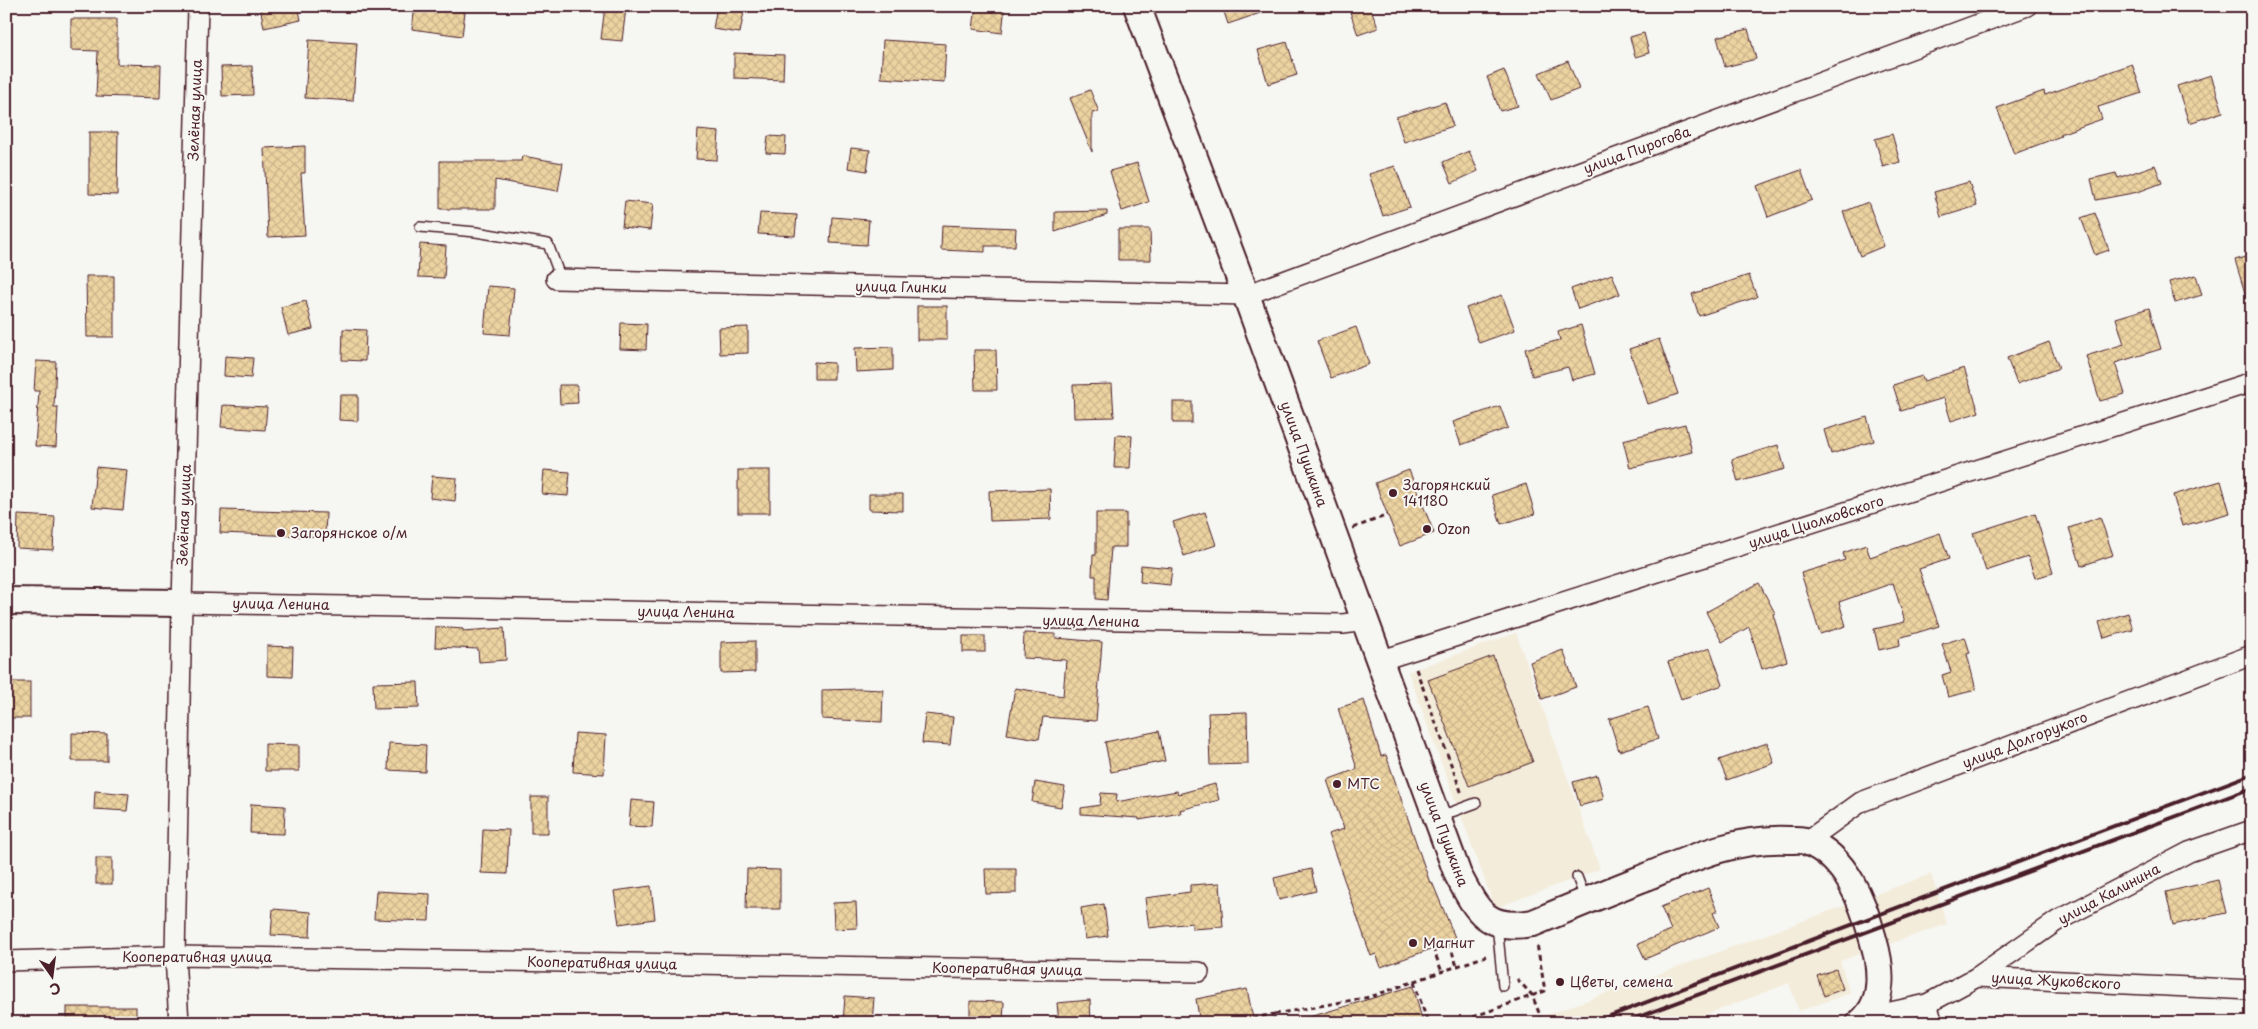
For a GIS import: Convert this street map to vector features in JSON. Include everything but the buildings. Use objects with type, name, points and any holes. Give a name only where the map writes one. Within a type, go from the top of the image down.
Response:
[{"type":"main road","name":"улица Пушкина","points":[[1137,6],[1246,295],[1458,875],[1472,902],[1485,916],[1497,924]]},
{"type":"main road","name":"улица Ленина","points":[[6,601],[182,603]]},
{"type":"main road","points":[[1497,924],[1515,926],[1533,923],[1582,889],[1692,858],[1730,845],[1768,839],[1807,841],[1830,855],[1849,878],[1870,930],[1879,961],[1879,988],[1864,1020]]},
{"type":"street","name":"Зелёная улица","points":[[179,1023],[175,956],[182,603],[198,6]]},
{"type":"street","name":"улица Пирогова","points":[[1246,295],[2027,6]]},
{"type":"street","name":"улица Глинки","points":[[556,279],[1246,295]]},
{"type":"street","name":"улица Циолковского","points":[[1380,661],[2252,382]]},
{"type":"street","name":"улица Ленина","points":[[182,603],[1172,622],[1343,624],[1365,621]]},
{"type":"street","name":"улица Долгорукого","points":[[1807,841],[1861,802],[2252,655]]},
{"type":"street","name":"улица Калинина","points":[[1977,977],[2057,922],[2189,852],[2252,830]]},
{"type":"street","name":"Кооперативная улица","points":[[6,961],[175,956],[1199,972]]},
{"type":"street","name":"улица Жуковского","points":[[1864,1020],[1927,1004],[1977,977],[2252,990]]},
{"type":"street","points":[[1927,1004],[1933,1023]]},
{"type":"lane","points":[[420,227],[476,232],[548,244],[558,270],[556,279]]},
{"type":"lane","points":[[1437,818],[1476,803]]},
{"type":"lane","points":[[1497,924],[1503,986]]},
{"type":"path","points":[[1348,530],[1388,515]]},
{"type":"path","points":[[1410,651],[1466,807]]},
{"type":"path","points":[[1449,943],[1457,966]]},
{"type":"path","points":[[1433,948],[1442,972]]},
{"type":"path","points":[[1253,1018],[1370,997],[1494,953]]},
{"type":"path","points":[[1414,982],[1428,1023]]},
{"type":"path","points":[[1273,1023],[1276,1014]]},
{"type":"path","points":[[1542,1017],[1543,1023]]},
{"type":"shaded area","points":[[1516,633],[1600,869],[1495,908],[1408,672]]},
{"type":"shaded area","points":[[1931,874],[1947,924],[1840,961],[1850,993],[1799,1011],[1789,983],[1684,1023],[1525,1023]]},
{"type":"railway","points":[[1591,1023],[2252,774]]},
{"type":"railway","points":[[1622,1023],[2252,788]]},
{"type":"place","name":"Загорянский 141180","points":[[1393,493]]},
{"type":"place","name":"Ozon","points":[[1427,529]]},
{"type":"place","name":"Загорянское о/м","points":[[281,533]]},
{"type":"place","name":"МТС","points":[[1337,784]]},
{"type":"place","name":"Магнит","points":[[1413,943]]},
{"type":"place","name":"Цветы, семена","points":[[1560,982]]}]
